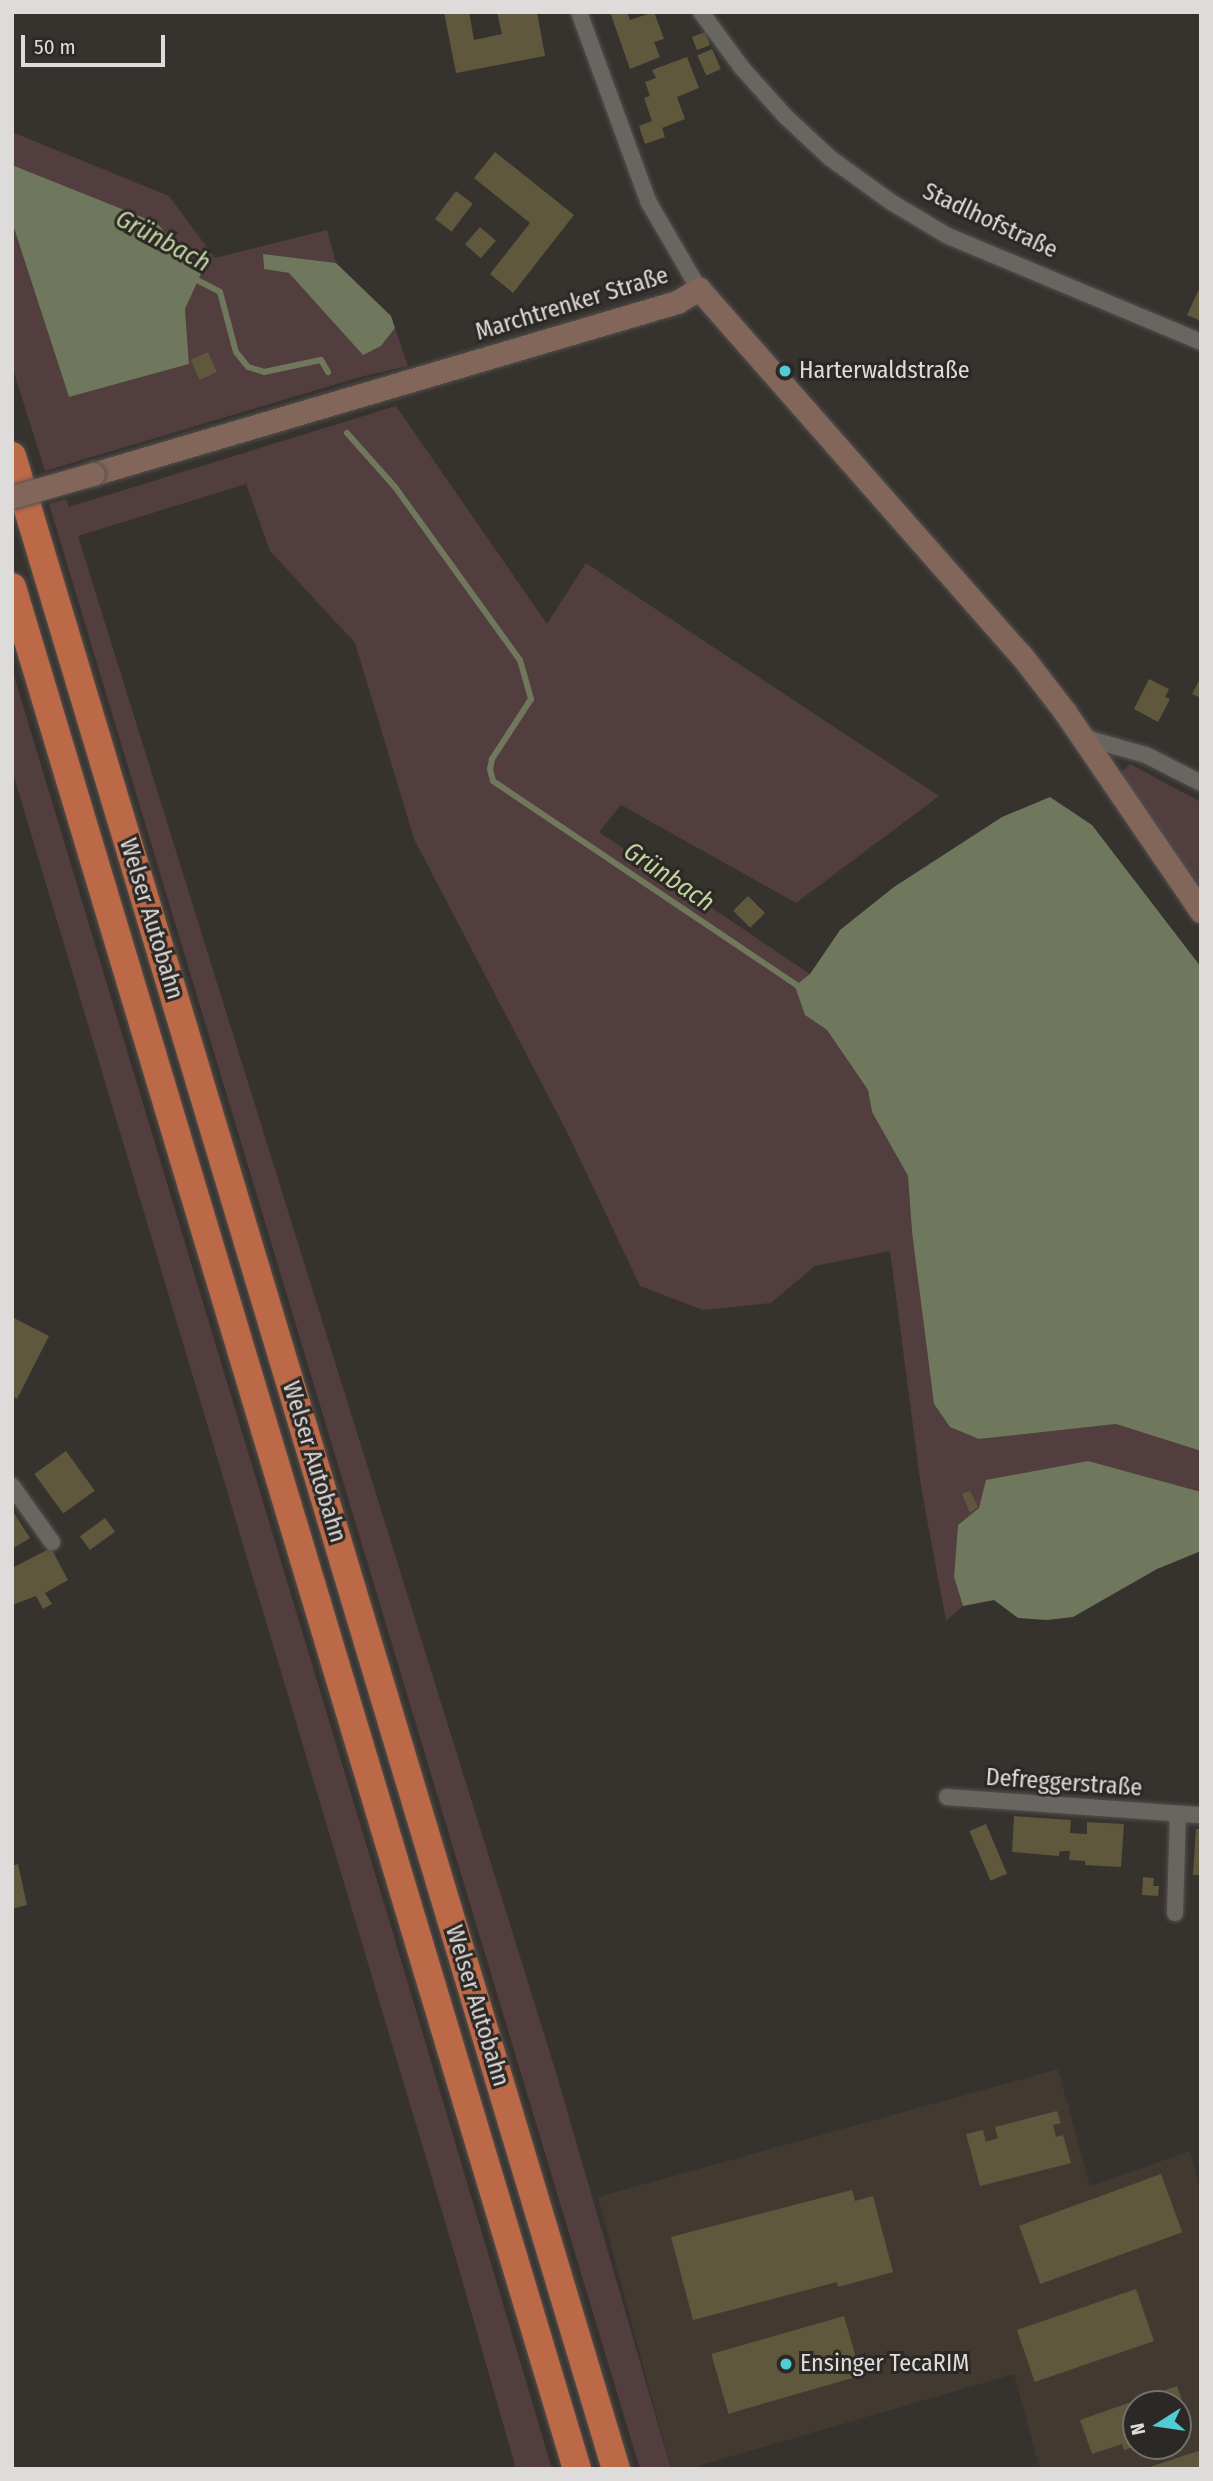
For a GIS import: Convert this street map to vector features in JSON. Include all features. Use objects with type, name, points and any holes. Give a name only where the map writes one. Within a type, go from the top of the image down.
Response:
[{"type":"highway","name":"Welser Autobahn","points":[[12,456],[616,2469]]},
{"type":"highway","name":"Welser Autobahn","points":[[12,586],[576,2469]]},
{"type":"street","points":[[579,12],[649,203],[699,289]]},
{"type":"street","name":"Stadlhofstraße","points":[[701,12],[742,68],[785,116],[830,158],[891,202],[948,236],[1201,342]]},
{"type":"street","name":"Marchtrenker Straße","points":[[12,497],[664,306],[699,289],[1021,655],[1082,737]]},
{"type":"street","points":[[1082,737],[1146,755],[1201,783]]},
{"type":"street","points":[[1082,737],[1201,911]]},
{"type":"street","points":[[12,1486],[52,1542]]},
{"type":"street","name":"Defreggerstraße","points":[[947,1797],[1201,1815]]},
{"type":"street","points":[[1175,1913],[1178,1814]]},
{"type":"shaded area","points":[[12,132],[169,196],[215,258],[327,230],[336,263],[263,254],[264,268],[289,273],[363,354],[381,346],[395,328],[408,366],[360,377],[45,471],[12,366],[12,222],[69,397],[189,364],[185,309],[201,274],[157,223],[12,165]]},
{"type":"shaded area","points":[[396,406],[547,624],[586,563],[939,796],[796,903],[621,805],[599,832],[810,974],[805,1015],[827,1030],[868,1090],[872,1112],[908,1176],[912,1232],[923,1302],[979,1439],[1116,1424],[1201,1451],[1201,1492],[979,1508],[958,1525],[954,1577],[963,1606],[946,1621],[921,1487],[890,1251],[815,1266],[771,1303],[703,1310],[640,1286],[568,1134],[414,839],[355,643],[270,551],[246,484],[78,536],[555,2069],[671,2469],[640,2469],[49,504],[66,499],[69,507]]},
{"type":"shaded area","points":[[12,669],[552,2469],[516,2469],[452,2245],[12,770]]},
{"type":"shaded area","points":[[1130,764],[1201,802],[1201,889],[1121,773]]},
{"type":"shaded area","points":[[1058,2069],[1090,2186],[1190,2151],[1201,2194],[1201,2469],[1040,2469],[1014,2374],[688,2469],[671,2469],[598,2197]]},
{"type":"water","points":[[12,165],[157,223],[201,274],[185,309],[189,364],[69,397],[12,222]]},
{"type":"water","points":[[263,254],[336,263],[391,316],[395,328],[381,346],[363,355],[289,273],[264,269]]},
{"type":"water","points":[[1050,797],[1092,825],[1201,967],[1201,1451],[1116,1424],[979,1439],[950,1427],[934,1404],[912,1232],[908,1176],[872,1112],[868,1090],[827,1030],[805,1015],[795,986],[810,974],[840,930],[894,887],[1002,817]]},
{"type":"water","points":[[1088,1461],[1201,1492],[1201,1551],[1157,1569],[1073,1617],[1047,1620],[1018,1618],[994,1600],[963,1606],[954,1577],[958,1525],[979,1508],[986,1480]]},
{"type":"building","points":[[444,12],[469,12],[474,40],[502,34],[497,12],[537,12],[545,56],[456,73]]},
{"type":"building","points":[[610,12],[627,12],[630,20],[654,12],[664,39],[654,42],[660,57],[630,69]]},
{"type":"building","points":[[705,32],[710,45],[697,50],[692,37]]},
{"type":"building","points":[[712,49],[721,69],[706,76],[697,56]]},
{"type":"building","points":[[687,57],[699,88],[677,97],[685,119],[662,128],[665,137],[645,144],[639,126],[652,121],[644,98],[650,96],[645,82],[656,78],[652,70]]},
{"type":"building","points":[[495,152],[574,215],[513,293],[490,274],[530,223],[474,178]]},
{"type":"building","points":[[456,191],[473,204],[452,232],[435,219]]},
{"type":"building","points":[[480,227],[496,241],[481,258],[465,244]]},
{"type":"building","points":[[1201,285],[1201,321],[1187,315]]},
{"type":"building","points":[[208,352],[217,372],[200,380],[191,360]]},
{"type":"building","points":[[1201,677],[1201,698],[1192,694]]},
{"type":"building","points":[[1149,679],[1169,689],[1165,697],[1170,699],[1158,722],[1134,709]]},
{"type":"building","points":[[748,896],[765,913],[750,928],[733,911]]},
{"type":"building","points":[[12,1317],[49,1336],[17,1399],[12,1396]]},
{"type":"building","points":[[66,1451],[95,1491],[63,1514],[34,1474]]},
{"type":"building","points":[[970,1491],[978,1507],[970,1513],[962,1494]]},
{"type":"building","points":[[12,1510],[30,1538],[12,1549]]},
{"type":"building","points":[[105,1518],[115,1532],[90,1550],[80,1536]]},
{"type":"building","points":[[51,1548],[68,1580],[45,1593],[52,1604],[43,1609],[36,1596],[12,1605],[12,1568]]},
{"type":"building","points":[[1014,1816],[1071,1820],[1070,1833],[1087,1834],[1087,1822],[1124,1824],[1121,1867],[1085,1865],[1085,1861],[1069,1860],[1070,1851],[1060,1851],[1059,1856],[1012,1852]]},
{"type":"building","points":[[986,1824],[1007,1874],[991,1881],[969,1831]]},
{"type":"building","points":[[1196,1829],[1201,1829],[1201,1875],[1193,1875]]},
{"type":"building","points":[[18,1864],[27,1905],[12,1909],[12,1866]]},
{"type":"building","points":[[1143,1877],[1154,1878],[1153,1886],[1159,1886],[1158,1896],[1142,1895]]},
{"type":"building","points":[[1057,2111],[1061,2123],[1053,2125],[1056,2137],[1063,2135],[1071,2163],[980,2186],[966,2134],[983,2130],[986,2142],[998,2138],[995,2127]]},
{"type":"building","points":[[1161,2174],[1182,2232],[1040,2284],[1019,2226]]},
{"type":"building","points":[[852,2190],[855,2201],[873,2196],[893,2272],[838,2287],[837,2282],[693,2320],[671,2237]]},
{"type":"building","points":[[1136,2289],[1154,2341],[1035,2382],[1017,2330]]},
{"type":"building","name":"Ensinger TecaRIM","points":[[844,2316],[861,2376],[728,2414],[711,2354]]},
{"type":"building","points":[[1122,2405],[1122,2444],[1092,2454],[1080,2420]]},
{"type":"building","points":[[1201,2450],[1201,2469],[1147,2468],[1171,2460],[1192,2460],[1192,2453]]},
{"type":"waterway","name":"Grünbach","points":[[193,278],[220,292],[236,352],[248,367],[264,372],[321,360],[328,372]]},
{"type":"waterway","name":"Grünbach","points":[[347,433],[395,487],[520,660],[531,699],[492,759],[490,769],[493,781],[802,989]]},
{"type":"place","name":"Harterwaldstraße","points":[[785,371]]},
{"type":"place","name":"Ensinger TecaRIM","points":[[786,2364]]}]
